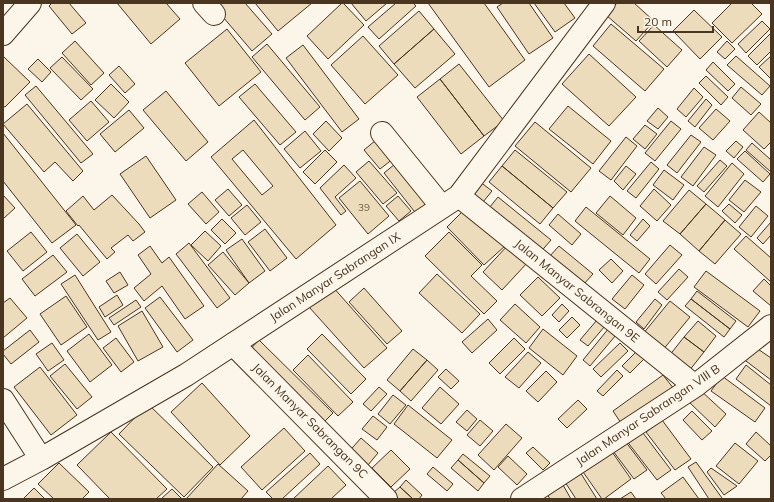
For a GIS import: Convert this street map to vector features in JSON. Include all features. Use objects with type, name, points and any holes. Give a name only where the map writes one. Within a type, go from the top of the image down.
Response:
[{"type":"street","points":[[3,34],[30,3]]},
{"type":"street","name":"Jalan Manyar Sabrangan IX","points":[[3,479],[41,459],[186,375],[450,202],[604,3]]},
{"type":"street","name":"Jalan Manyar Sabrangan 9E","points":[[382,132],[450,202],[695,386]]},
{"type":"street","name":"Jalan Manyar Sabrangan VIII B","points":[[522,499],[695,386],[771,326]]},
{"type":"street","name":"Jalan Manyar Sabrangan 9C","points":[[233,344],[386,499]]},
{"type":"street","points":[[3,400],[41,459]]},
{"type":"building","points":[[52,3],[69,3],[86,23],[72,34],[49,6]]},
{"type":"building","points":[[117,3],[166,3],[180,19],[151,44]]},
{"type":"building","points":[[211,3],[245,3],[272,34],[252,51]]},
{"type":"building","points":[[255,3],[312,3],[278,31]]},
{"type":"building","points":[[342,3],[364,25],[328,59],[307,36]]},
{"type":"building","points":[[351,3],[387,3],[366,21]]},
{"type":"building","points":[[396,3],[413,3],[416,6],[379,39],[368,27]]},
{"type":"building","points":[[428,3],[484,3],[525,60],[489,87]]},
{"type":"building","points":[[503,3],[529,3],[553,38],[529,54],[497,7]]},
{"type":"building","points":[[534,3],[564,3],[575,18],[555,32]]},
{"type":"building","points":[[617,3],[634,3],[654,21],[636,41],[606,15]]},
{"type":"building","points":[[732,3],[751,3],[762,14],[732,43],[712,23]]},
{"type":"building","points":[[694,10],[722,37],[700,59],[673,31]]},
{"type":"building","points":[[419,11],[434,29],[394,64],[379,46]]},
{"type":"building","points":[[762,21],[770,29],[746,53],[738,44]]},
{"type":"building","points":[[611,24],[664,69],[645,91],[593,46]]},
{"type":"building","points":[[654,25],[682,50],[667,67],[639,41]]},
{"type":"building","points":[[227,29],[261,72],[219,106],[185,63]]},
{"type":"building","points":[[434,29],[455,54],[415,88],[394,64]]},
{"type":"building","points":[[771,33],[771,51],[757,65],[748,56]]},
{"type":"building","points":[[363,36],[398,75],[365,104],[331,65]]},
{"type":"building","points":[[75,41],[104,73],[91,85],[62,53]]},
{"type":"building","points":[[727,41],[735,49],[725,59],[717,52]]},
{"type":"building","points":[[267,44],[320,107],[305,120],[252,57]]},
{"type":"building","points":[[303,45],[359,119],[342,132],[286,58]]},
{"type":"building","points":[[589,54],[636,97],[609,126],[562,84]]},
{"type":"building","points":[[3,56],[30,82],[5,107],[3,106]]},
{"type":"building","points":[[736,56],[770,86],[762,95],[727,65]]},
{"type":"building","points":[[771,56],[771,79],[759,67]]},
{"type":"building","points":[[62,57],[93,89],[81,100],[50,68]]},
{"type":"building","points":[[38,59],[51,72],[42,82],[28,69]]},
{"type":"building","points":[[713,62],[735,84],[728,91],[706,70]]},
{"type":"building","points":[[459,64],[504,121],[484,136],[440,79]]},
{"type":"building","points":[[119,66],[135,84],[125,93],[109,75]]},
{"type":"building","points":[[706,76],[728,97],[721,105],[699,83]]},
{"type":"building","points":[[440,79],[484,136],[461,154],[417,97]]},
{"type":"building","points":[[111,84],[129,102],[114,118],[95,100]]},
{"type":"building","points":[[255,84],[296,132],[280,145],[239,97]]},
{"type":"building","points":[[36,86],[93,154],[81,163],[25,95]]},
{"type":"building","points":[[741,87],[761,104],[751,115],[732,98]]},
{"type":"building","points":[[694,88],[703,97],[686,117],[677,109]]},
{"type":"building","points":[[166,91],[208,142],[186,161],[143,110]]},
{"type":"building","points":[[706,99],[712,105],[695,127],[688,121]]},
{"type":"building","points":[[91,101],[109,122],[87,141],[69,120]]},
{"type":"building","points":[[27,104],[83,171],[73,181],[55,162],[44,172],[3,124]]},
{"type":"building","points":[[568,106],[611,141],[593,164],[549,129]]},
{"type":"building","points":[[658,108],[668,117],[658,129],[647,121]]},
{"type":"building","points":[[716,109],[730,121],[713,140],[699,128]]},
{"type":"building","points":[[129,110],[144,128],[115,152],[100,134]]},
{"type":"building","points":[[759,112],[771,123],[771,142],[764,149],[743,130]]},
{"type":"building","points":[[254,120],[336,225],[296,259],[211,157]],"holes":[[[243,150],[273,186],[262,195],[232,159]]]},
{"type":"building","points":[[326,121],[342,138],[329,151],[313,134]]},
{"type":"building","points":[[671,121],[681,129],[655,161],[645,153]]},
{"type":"building","points":[[535,122],[591,168],[571,192],[515,146]]},
{"type":"building","points":[[645,125],[657,134],[645,149],[633,139]]},
{"type":"building","points":[[305,131],[321,151],[300,168],[284,149]]},
{"type":"building","points":[[3,133],[76,225],[52,243],[3,181]]},
{"type":"building","points":[[382,135],[398,155],[380,169],[364,150]]},
{"type":"building","points":[[691,135],[701,142],[677,173],[667,165]]},
{"type":"building","points":[[626,137],[637,146],[611,180],[599,171]]},
{"type":"building","points":[[736,141],[743,147],[734,158],[726,151]]},
{"type":"building","points":[[752,143],[771,160],[771,172],[746,150]]},
{"type":"building","points":[[704,147],[716,155],[693,186],[681,177]]},
{"type":"building","points":[[325,150],[337,162],[315,184],[303,172]]},
{"type":"building","points":[[515,150],[567,192],[553,208],[502,166]]},
{"type":"building","points":[[745,151],[770,174],[763,182],[737,159]]},
{"type":"building","points":[[146,156],[176,200],[150,218],[120,174]]},
{"type":"building","points":[[400,160],[434,202],[418,216],[384,173]]},
{"type":"building","points":[[720,160],[727,166],[704,192],[697,186]]},
{"type":"building","points":[[369,161],[397,193],[383,204],[356,172]]},
{"type":"building","points":[[651,162],[659,169],[636,198],[627,191]]},
{"type":"building","points":[[732,163],[744,174],[718,207],[705,196]]},
{"type":"building","points":[[344,165],[356,178],[335,197],[346,211],[341,215],[320,188]]},
{"type":"building","points":[[502,166],[553,208],[540,224],[489,182]]},
{"type":"building","points":[[626,166],[636,174],[623,190],[614,181]]},
{"type":"building","points":[[664,170],[684,185],[673,200],[653,185]]},
{"type":"building","points":[[745,180],[761,192],[744,212],[729,200]]},
{"type":"building","points":[[360,181],[389,216],[368,234],[339,198]]},
{"type":"building","points":[[479,181],[492,191],[483,202],[470,192]]},
{"type":"building","points":[[228,189],[242,205],[229,216],[215,200]]},
{"type":"building","points":[[654,189],[671,205],[657,221],[640,206]]},
{"type":"building","points":[[689,190],[706,204],[680,234],[663,221]]},
{"type":"building","points":[[202,192],[219,212],[206,224],[188,204]]},
{"type":"building","points":[[3,195],[15,208],[3,219]]},
{"type":"building","points":[[112,195],[145,232],[133,241],[128,235],[111,248],[115,252],[107,259],[66,211],[83,196],[94,210]]},
{"type":"building","points":[[398,196],[411,211],[399,221],[386,206]]},
{"type":"building","points":[[610,196],[636,218],[623,235],[596,213]]},
{"type":"building","points":[[498,197],[551,240],[538,255],[485,213]]},
{"type":"building","points":[[706,204],[725,220],[699,251],[680,234]]},
{"type":"building","points":[[729,204],[742,215],[735,223],[722,211]]},
{"type":"building","points":[[247,205],[261,222],[245,235],[231,218]]},
{"type":"building","points":[[468,206],[506,245],[484,265],[447,227]]},
{"type":"building","points":[[756,206],[768,216],[751,237],[739,227]]},
{"type":"building","points":[[586,207],[650,259],[639,273],[575,221]]},
{"type":"building","points":[[558,214],[581,234],[572,245],[549,225]]},
{"type":"building","points":[[222,219],[236,233],[225,244],[211,230]]},
{"type":"building","points":[[643,219],[650,226],[637,241],[630,235]]},
{"type":"building","points":[[725,220],[741,234],[715,264],[699,251]]},
{"type":"building","points":[[771,222],[771,235],[763,244],[757,238]]},
{"type":"building","points":[[265,229],[287,258],[270,271],[248,242]]},
{"type":"building","points":[[205,231],[221,246],[208,261],[191,245]]},
{"type":"building","points":[[31,232],[47,252],[23,271],[7,251]]},
{"type":"building","points":[[449,232],[482,265],[471,276],[497,301],[484,314],[425,256]]},
{"type":"building","points":[[77,234],[100,262],[83,276],[60,248]]},
{"type":"building","points":[[746,236],[771,258],[771,282],[734,249]]},
{"type":"building","points":[[242,239],[265,271],[249,283],[226,250]]},
{"type":"building","points":[[189,243],[230,298],[217,308],[176,254]]},
{"type":"building","points":[[509,244],[528,262],[502,290],[483,272]]},
{"type":"building","points":[[670,245],[682,255],[656,284],[645,274]]},
{"type":"building","points":[[150,246],[162,263],[169,257],[204,306],[185,319],[162,286],[144,301],[134,288],[151,274],[138,255]]},
{"type":"building","points":[[559,246],[593,274],[583,285],[549,257]]},
{"type":"building","points":[[223,252],[249,283],[235,295],[208,265]]},
{"type":"building","points":[[53,255],[67,272],[35,296],[22,279]]},
{"type":"building","points":[[611,259],[623,271],[612,283],[599,270]]},
{"type":"building","points":[[679,269],[688,277],[667,300],[658,292]]},
{"type":"building","points":[[706,271],[760,311],[748,327],[694,287]]},
{"type":"building","points":[[120,272],[128,285],[114,293],[106,281]]},
{"type":"building","points":[[437,274],[480,314],[462,333],[419,293]]},
{"type":"building","points":[[75,275],[111,332],[98,340],[61,284]]},
{"type":"building","points":[[632,275],[644,285],[625,309],[612,299]]},
{"type":"building","points":[[538,277],[560,298],[542,316],[520,295]]},
{"type":"building","points":[[764,279],[771,286],[771,306],[753,291]]},
{"type":"building","points":[[332,286],[387,348],[364,368],[309,307]]},
{"type":"building","points":[[364,288],[402,331],[387,344],[349,302]]},
{"type":"building","points":[[697,291],[736,321],[730,329],[691,299]]},
{"type":"building","points":[[117,295],[123,305],[105,317],[99,307]]},
{"type":"building","points":[[66,296],[87,327],[61,345],[40,314]]},
{"type":"building","points":[[160,297],[193,340],[177,352],[145,308]]},
{"type":"building","points":[[10,298],[27,318],[3,338],[3,303]]},
{"type":"building","points":[[655,299],[662,305],[644,329],[636,322]]},
{"type":"building","points":[[691,299],[730,329],[724,337],[685,306]]},
{"type":"building","points":[[136,300],[141,307],[114,325],[109,318]]},
{"type":"building","points":[[670,301],[690,317],[662,351],[642,335]]},
{"type":"building","points":[[515,304],[540,327],[526,343],[500,320]]},
{"type":"building","points":[[562,304],[569,311],[559,322],[552,315]]},
{"type":"building","points":[[142,311],[163,347],[138,361],[118,326]]},
{"type":"building","points":[[572,317],[580,325],[567,338],[559,330]]},
{"type":"building","points":[[488,319],[497,330],[472,353],[462,342]]},
{"type":"building","points":[[597,320],[605,326],[588,346],[580,340]]},
{"type":"building","points":[[698,321],[716,336],[704,352],[684,337]]},
{"type":"building","points":[[609,328],[616,335],[590,366],[583,360]]},
{"type":"building","points":[[543,329],[577,356],[563,375],[529,348]]},
{"type":"building","points":[[30,330],[39,342],[11,364],[3,354],[3,351]]},
{"type":"building","points":[[89,334],[112,365],[90,382],[67,351]]},
{"type":"building","points":[[322,334],[366,379],[351,394],[307,349]]},
{"type":"building","points":[[684,337],[704,352],[689,371],[669,356]]},
{"type":"building","points":[[116,338],[134,362],[121,372],[103,348]]},
{"type":"building","points":[[514,338],[525,349],[500,374],[489,363]]},
{"type":"building","points":[[259,340],[333,413],[318,428],[245,355]]},
{"type":"building","points":[[52,343],[64,360],[48,371],[36,354]]},
{"type":"building","points":[[620,343],[628,351],[601,377],[593,369]]},
{"type":"building","points":[[752,345],[771,358],[771,380],[742,358]]},
{"type":"building","points":[[413,349],[427,360],[400,391],[387,380]]},
{"type":"building","points":[[639,349],[647,356],[630,373],[622,366]]},
{"type":"building","points":[[528,352],[541,363],[519,388],[505,377]]},
{"type":"building","points":[[308,355],[353,402],[338,416],[293,370]]},
{"type":"building","points":[[427,360],[438,370],[411,401],[400,391]]},
{"type":"building","points":[[65,364],[92,397],[77,409],[50,376]]},
{"type":"building","points":[[746,365],[771,385],[771,406],[736,379]]},
{"type":"building","points":[[40,367],[77,415],[51,435],[14,387]]},
{"type":"building","points":[[446,369],[459,381],[451,389],[438,377]]},
{"type":"building","points":[[617,370],[623,376],[603,396],[597,391]]},
{"type":"building","points":[[546,371],[557,382],[538,402],[526,391]]},
{"type":"building","points":[[663,375],[674,389],[623,426],[613,411]]},
{"type":"building","points":[[722,376],[765,408],[755,422],[711,391]]},
{"type":"building","points":[[202,383],[250,436],[220,465],[171,412]]},
{"type":"building","points":[[379,387],[387,394],[371,411],[363,404]]},
{"type":"building","points":[[440,387],[459,404],[441,424],[422,408]]},
{"type":"building","points":[[699,389],[726,414],[715,427],[688,401]]},
{"type":"building","points":[[393,395],[406,405],[390,424],[378,414]]},
{"type":"building","points":[[578,400],[587,409],[567,428],[558,419]]},
{"type":"building","points":[[148,404],[213,467],[184,497],[119,434]]},
{"type":"building","points":[[408,405],[452,440],[437,458],[394,424]]},
{"type":"building","points":[[467,410],[477,419],[467,431],[456,422]]},
{"type":"building","points":[[692,411],[712,431],[702,440],[683,420]]},
{"type":"building","points":[[373,416],[387,427],[377,440],[362,429]]},
{"type":"building","points":[[480,420],[493,431],[480,446],[467,435]]},
{"type":"building","points":[[662,420],[691,459],[675,470],[646,432]]},
{"type":"building","points":[[506,424],[522,438],[494,470],[478,455]]},
{"type":"building","points":[[284,428],[305,451],[262,490],[241,467]]},
{"type":"building","points":[[640,429],[671,470],[657,480],[626,440]]},
{"type":"building","points":[[111,432],[167,489],[156,499],[110,499],[77,465]]},
{"type":"building","points":[[756,432],[771,446],[771,455],[765,461],[746,444]]},
{"type":"building","points":[[622,437],[647,470],[634,479],[610,447]]},
{"type":"building","points":[[361,438],[378,453],[363,471],[345,456]]},
{"type":"building","points":[[735,443],[758,461],[739,484],[716,466]]},
{"type":"building","points":[[533,447],[550,463],[543,470],[526,453]]},
{"type":"building","points":[[610,449],[631,479],[602,499],[581,469]]},
{"type":"building","points":[[391,450],[410,469],[391,487],[372,468]]},
{"type":"building","points":[[310,453],[320,464],[282,499],[273,499],[266,492]]},
{"type":"building","points":[[463,454],[490,476],[484,483],[458,460]]},
{"type":"building","points":[[508,456],[527,474],[517,485],[498,467]]},
{"type":"building","points":[[458,460],[484,483],[478,491],[451,468]]},
{"type":"building","points":[[696,462],[722,498],[721,499],[709,499],[688,467]]},
{"type":"building","points":[[59,463],[89,492],[82,499],[54,499],[38,484]]},
{"type":"building","points":[[218,464],[248,491],[241,499],[186,499]]},
{"type":"building","points":[[328,466],[346,485],[331,499],[293,499]]},
{"type":"building","points":[[433,467],[453,484],[447,491],[427,474]]},
{"type":"building","points":[[711,468],[737,486],[724,495],[707,472]]},
{"type":"building","points":[[580,472],[597,499],[576,499],[565,482]]},
{"type":"building","points":[[683,477],[699,499],[666,499],[661,493]]},
{"type":"building","points":[[406,480],[422,495],[419,499],[413,499],[400,487]]},
{"type":"building","points":[[563,485],[571,499],[550,499],[547,494]]},
{"type":"building","points":[[400,487],[413,499],[399,499],[393,493]]},
{"type":"building","points":[[34,488],[45,499],[23,499]]},
{"type":"building","points":[[172,489],[182,499],[161,499]]},
{"type":"building","points":[[631,492],[636,499],[620,499]]}]
